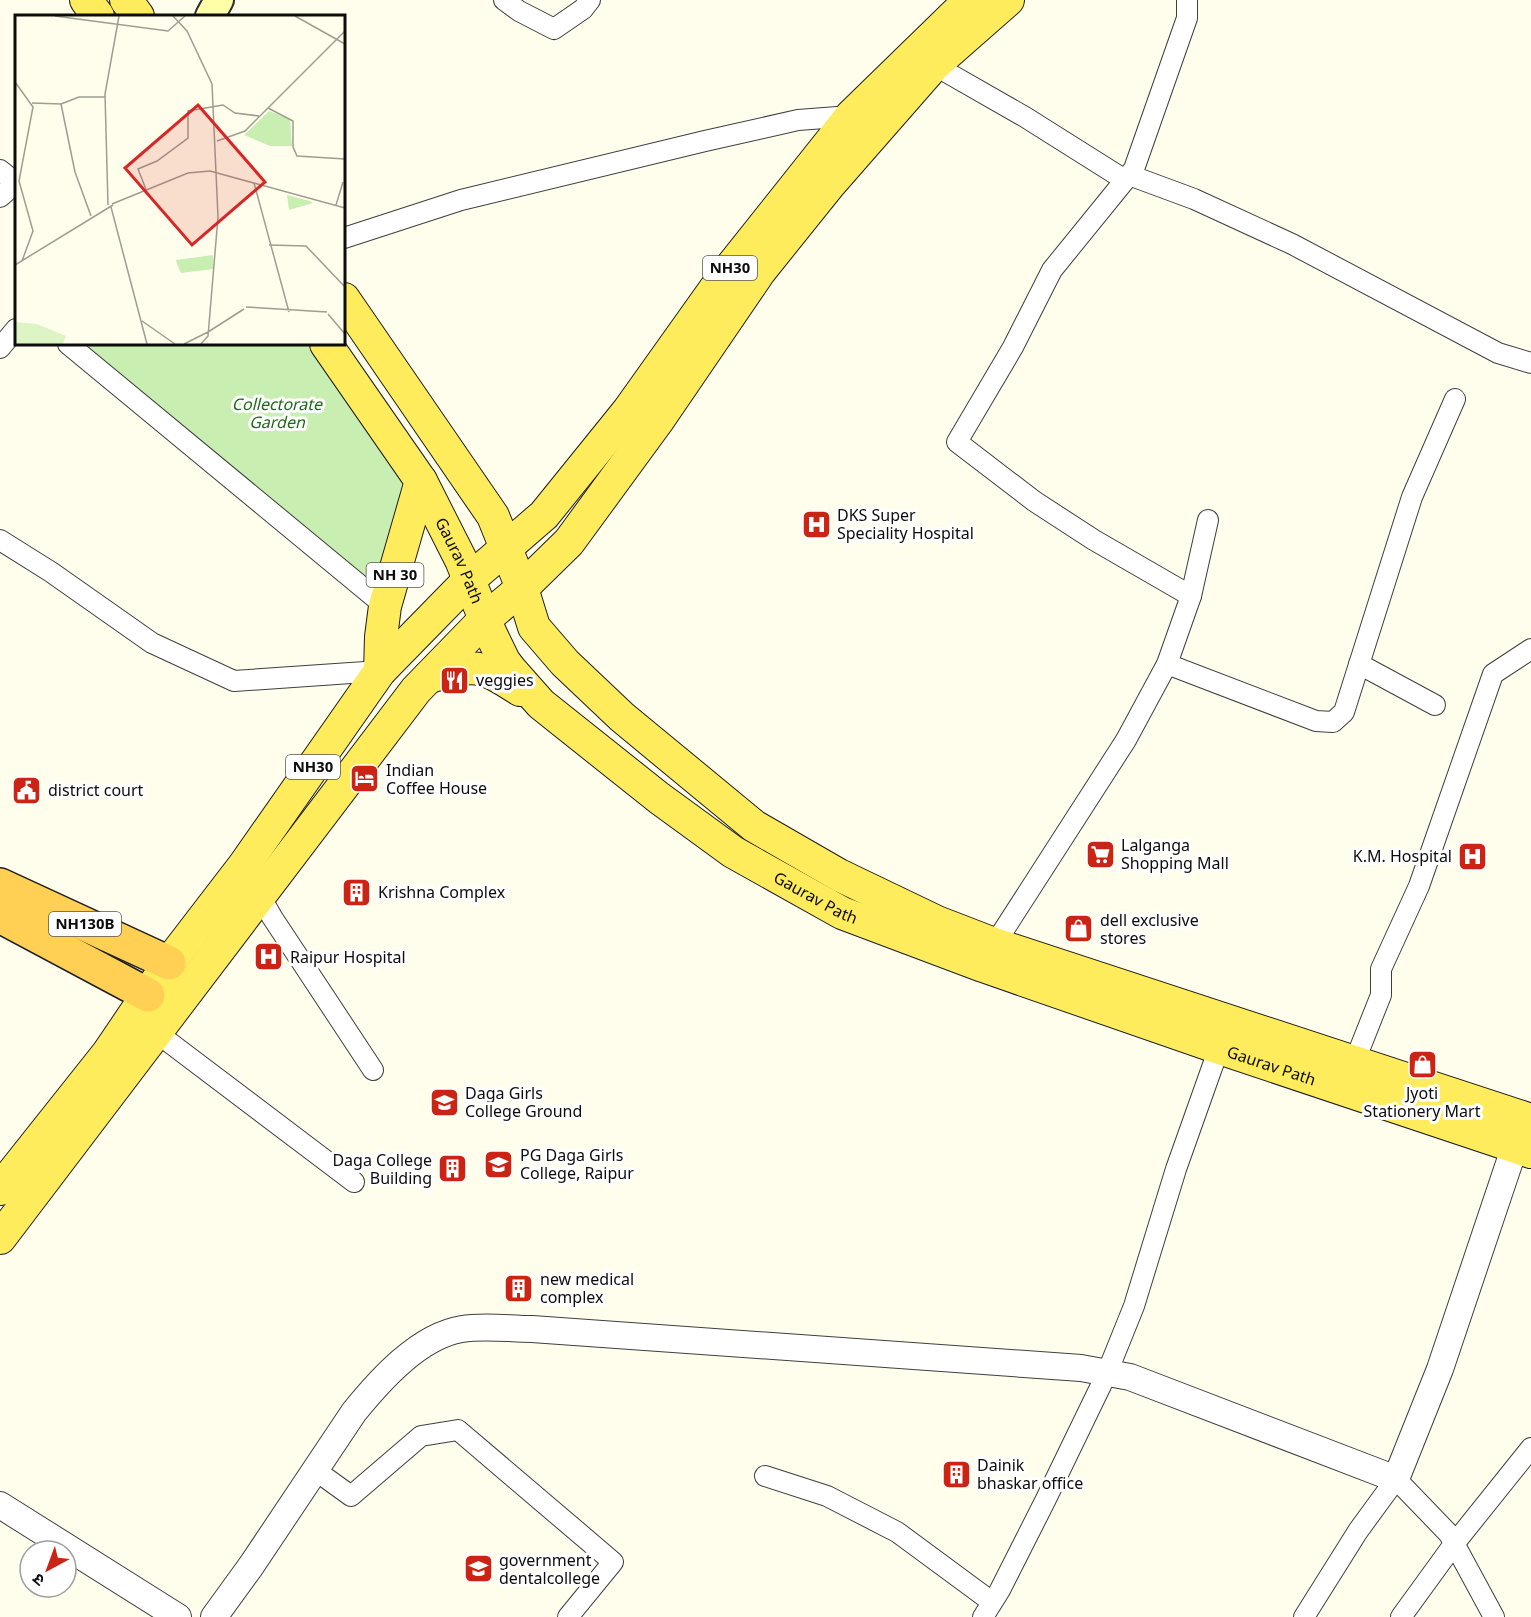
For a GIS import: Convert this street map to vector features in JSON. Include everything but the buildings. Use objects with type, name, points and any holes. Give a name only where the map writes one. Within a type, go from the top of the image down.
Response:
[{"type":"highway","name":"NH130B","points":[[0,885],[169,963]]},
{"type":"highway","name":"NH130B","points":[[0,916],[148,995]]},
{"type":"main road","points":[[87,0],[97,15]]},
{"type":"main road","points":[[126,0],[137,15]]},
{"type":"main road","points":[[211,15],[219,0]]},
{"type":"main road","name":"NH30","points":[[0,1189],[108,1053],[169,963],[245,864],[380,671],[469,580],[544,515],[628,411],[727,272],[970,0]]},
{"type":"main road","name":"NH30","points":[[0,1238],[416,690],[484,619],[522,588],[569,542],[659,419],[760,271],[846,137],[934,65],[1008,0]]},
{"type":"main road","points":[[345,300],[493,516],[522,588],[534,627],[565,663],[622,717],[754,826],[848,880],[936,922],[989,955],[1354,1062],[1528,1119]]},
{"type":"main road","name":"Gaurav Path","points":[[327,345],[421,481],[469,580],[504,661],[541,704],[659,798],[733,852],[842,913],[989,955],[1219,1048],[1523,1150]]},
{"type":"main road","name":"NH 30","points":[[380,671],[381,637],[386,606],[421,481]]},
{"type":"main road","points":[[429,676],[476,667],[494,673],[541,704]]},
{"type":"street","points":[[504,0],[519,11],[554,29],[583,9],[590,0]]},
{"type":"street","points":[[1187,0],[1187,18],[1134,169],[1052,270],[1013,347],[957,442],[1034,501],[1094,540],[1191,596]]},
{"type":"street","points":[[934,65],[1127,177],[1194,199],[1292,244],[1498,353],[1531,363]]},
{"type":"street","points":[[345,238],[462,200],[798,120],[846,137]]},
{"type":"street","points":[[0,170],[15,182]]},
{"type":"street","points":[[0,197],[15,184]]},
{"type":"street","points":[[0,348],[15,330]]},
{"type":"street","points":[[69,345],[386,606]]},
{"type":"street","points":[[1167,664],[1316,721],[1333,722],[1344,712],[1412,497],[1455,399]]},
{"type":"street","points":[[989,955],[1126,740],[1167,664],[1191,596],[1208,520]]},
{"type":"street","points":[[0,540],[51,572],[152,644],[234,681],[380,671]]},
{"type":"street","points":[[1354,1062],[1381,995],[1381,969],[1419,886],[1493,674],[1531,649]]},
{"type":"street","points":[[1359,664],[1436,705]]},
{"type":"street","points":[[260,896],[373,1070]]},
{"type":"street","points":[[157,1033],[354,1182]]},
{"type":"street","points":[[765,1476],[827,1496],[897,1532],[987,1610],[1046,1500],[1107,1373],[1134,1306],[1176,1169],[1219,1048]]},
{"type":"street","points":[[1304,1617],[1358,1531],[1396,1479],[1523,1150],[1528,1119]]},
{"type":"street","points":[[214,1617],[354,1412],[388,1375],[426,1342],[444,1333],[464,1328],[532,1329],[687,1339],[1081,1368],[1130,1377],[1396,1479],[1449,1534],[1494,1617]]},
{"type":"street","points":[[315,1470],[351,1496],[421,1436],[458,1430],[613,1562],[568,1617]]},
{"type":"street","points":[[1401,1617],[1454,1544],[1531,1448]]},
{"type":"street","points":[[0,1505],[178,1617]]},
{"type":"street","points":[[0,1524],[24,1539]]},
{"type":"street","points":[[78,1574],[144,1617]]},
{"type":"green space","name":"Collectorate Garden","points":[[85,345],[314,345],[407,475],[375,586]]},
{"type":"place","name":"DKS Super Speciality Hospital","points":[[816,524]]},
{"type":"place","name":"veggies","points":[[455,680]]},
{"type":"place","name":"Indian Coffee House","points":[[365,779]]},
{"type":"place","name":"district court","points":[[27,790]]},
{"type":"place","name":"Lalganga Shopping Mall","points":[[1100,854]]},
{"type":"place","name":"K.M. Hospital","points":[[1473,856]]},
{"type":"place","name":"Krishna Complex","points":[[357,892]]},
{"type":"place","name":"dell exclusive stores","points":[[1079,929]]},
{"type":"place","name":"Raipur Hospital","points":[[269,957]]},
{"type":"place","name":"Jyoti Stationery Mart","points":[[1422,1065]]},
{"type":"place","name":"Daga Girls College Ground","points":[[444,1102]]},
{"type":"place","name":"PG Daga Girls College, Raipur","points":[[499,1164]]},
{"type":"place","name":"Daga College Building","points":[[453,1169]]},
{"type":"place","name":"new medical complex","points":[[519,1288]]},
{"type":"place","name":"Dainik bhaskar office","points":[[956,1474]]},
{"type":"place","name":"government dentalcollege","points":[[478,1569]]}]
